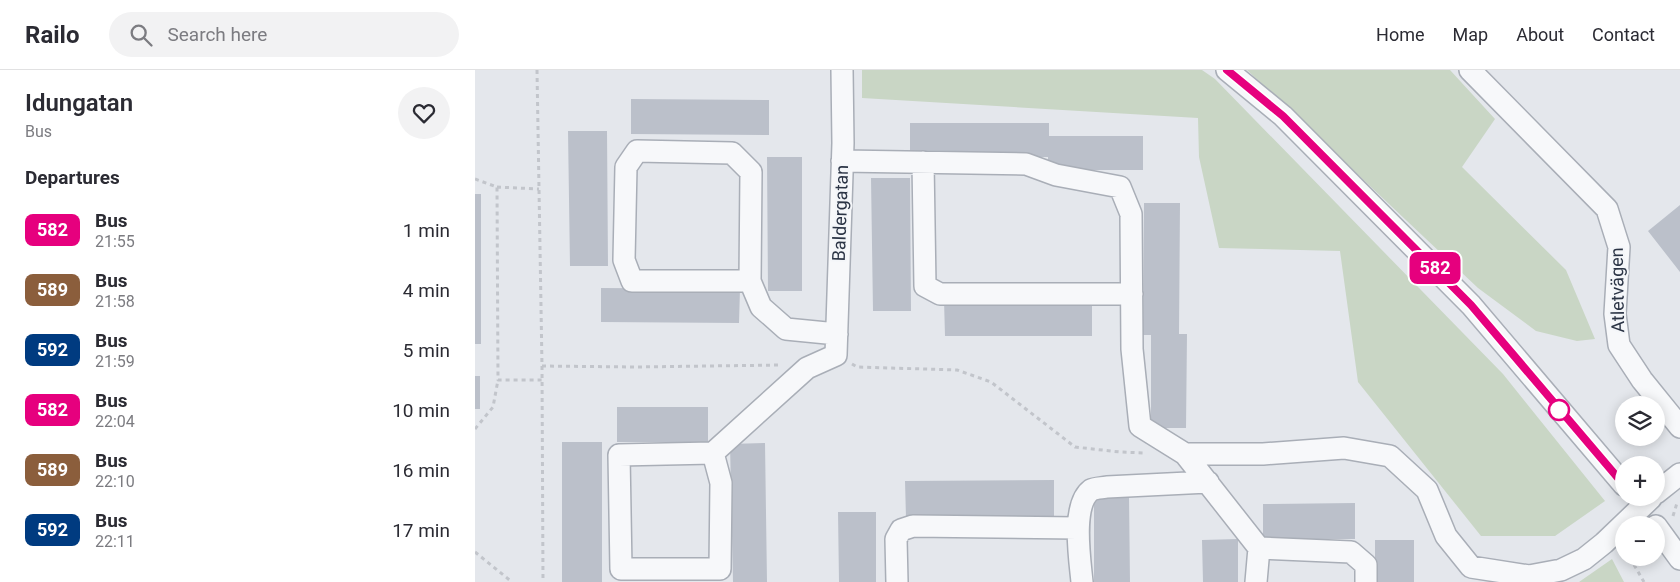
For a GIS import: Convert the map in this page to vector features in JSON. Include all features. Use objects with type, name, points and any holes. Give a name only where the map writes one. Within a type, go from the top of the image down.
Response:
[{"type":"street","name":"Baldergatan","points":[[836,355],[842,161],[842,70]]},
{"type":"street","points":[[1227,70],[1283,116],[1471,305],[1615,474]]},
{"type":"street","name":"Atletvägen","points":[[1471,70],[1607,208],[1619,247],[1615,314],[1619,345],[1642,380],[1680,427]]},
{"type":"street","points":[[750,281],[632,281],[624,260],[626,167],[637,151],[732,153],[751,172],[750,281],[761,307],[786,330],[837,334]]},
{"type":"street","points":[[842,161],[1026,164],[1056,175],[1120,187],[1131,214],[1132,349],[1139,426],[1185,454],[1259,548],[1256,582]]},
{"type":"street","points":[[923,162],[925,286],[940,294],[1132,294]]},
{"type":"street","points":[[713,453],[721,483],[720,569],[621,569],[619,456],[713,453],[807,368],[836,355]]},
{"type":"street","points":[[1185,454],[1263,454],[1344,448],[1390,456],[1427,490],[1446,536],[1471,567],[1529,576],[1561,570],[1584,559],[1604,543],[1641,506]]},
{"type":"street","points":[[1081,582],[1077,528],[1085,497],[1092,489],[1208,482]]},
{"type":"street","points":[[897,582],[896,539],[901,530],[913,526],[1077,528]]},
{"type":"street","points":[[1665,531],[1680,559]]},
{"type":"street","points":[[1259,548],[1351,552],[1366,565],[1366,582]]},
{"type":"path","points":[[537,70],[543,380],[543,582]]},
{"type":"path","points":[[475,179],[497,187],[539,189]]},
{"type":"path","points":[[475,429],[493,407],[498,380],[497,187]]},
{"type":"path","points":[[836,355],[857,367],[957,370],[991,382],[1075,447],[1148,453]]},
{"type":"path","points":[[542,366],[788,365]]},
{"type":"path","points":[[498,380],[543,380]]},
{"type":"path","points":[[1665,496],[1678,501],[1673,511],[1665,520]]},
{"type":"path","points":[[475,552],[512,582]]},
{"type":"path","points":[[1635,566],[1644,582]]},
{"type":"green space","points":[[862,70],[1202,70],[1215,79],[1503,374],[1605,501],[1555,536],[1481,536],[1358,382],[1340,251],[1219,248],[1199,157],[1198,118],[862,98]]},
{"type":"green space","points":[[1247,70],[1450,70],[1495,119],[1462,167],[1566,270],[1595,339],[1577,341],[1536,331],[1478,288]]},
{"type":"green space","points":[[1612,559],[1624,582],[1579,582]]},
{"type":"building","points":[[631,99],[769,100],[769,135],[631,134]]},
{"type":"building","points":[[910,123],[1049,123],[1049,136],[1143,136],[1143,170],[1048,170],[1048,157],[910,157]]},
{"type":"building","points":[[568,131],[607,131],[608,266],[570,266]]},
{"type":"building","points":[[767,157],[802,157],[802,291],[768,291]]},
{"type":"building","points":[[871,178],[910,178],[911,311],[873,311]]},
{"type":"building","points":[[475,194],[481,194],[481,344],[475,344]]},
{"type":"building","points":[[1144,203],[1180,203],[1179,334],[1187,334],[1186,428],[1151,428],[1151,335],[1143,335]]},
{"type":"building","points":[[1680,205],[1680,272],[1648,231]]},
{"type":"building","points":[[601,288],[740,289],[739,323],[601,322]]},
{"type":"building","points":[[944,300],[1092,300],[1092,336],[945,336]]},
{"type":"building","points":[[475,376],[480,376],[480,409],[475,409]]},
{"type":"building","points":[[617,407],[708,407],[708,442],[617,442]]},
{"type":"building","points":[[562,442],[602,442],[602,582],[562,582]]},
{"type":"building","points":[[765,443],[767,582],[733,582],[730,444]]},
{"type":"building","points":[[1054,480],[1054,516],[906,518],[905,481]]},
{"type":"building","points":[[1129,496],[1130,582],[1094,582],[1094,497]]},
{"type":"building","points":[[1355,503],[1355,539],[1263,539],[1263,504]]},
{"type":"building","points":[[838,512],[876,512],[876,582],[839,582]]},
{"type":"building","points":[[1238,539],[1238,582],[1203,582],[1202,540]]},
{"type":"building","points":[[1375,540],[1414,540],[1414,582],[1375,582]]},
{"type":"bus line","name":"582","points":[[1227,70],[1283,116],[1471,305],[1615,474]]}]
